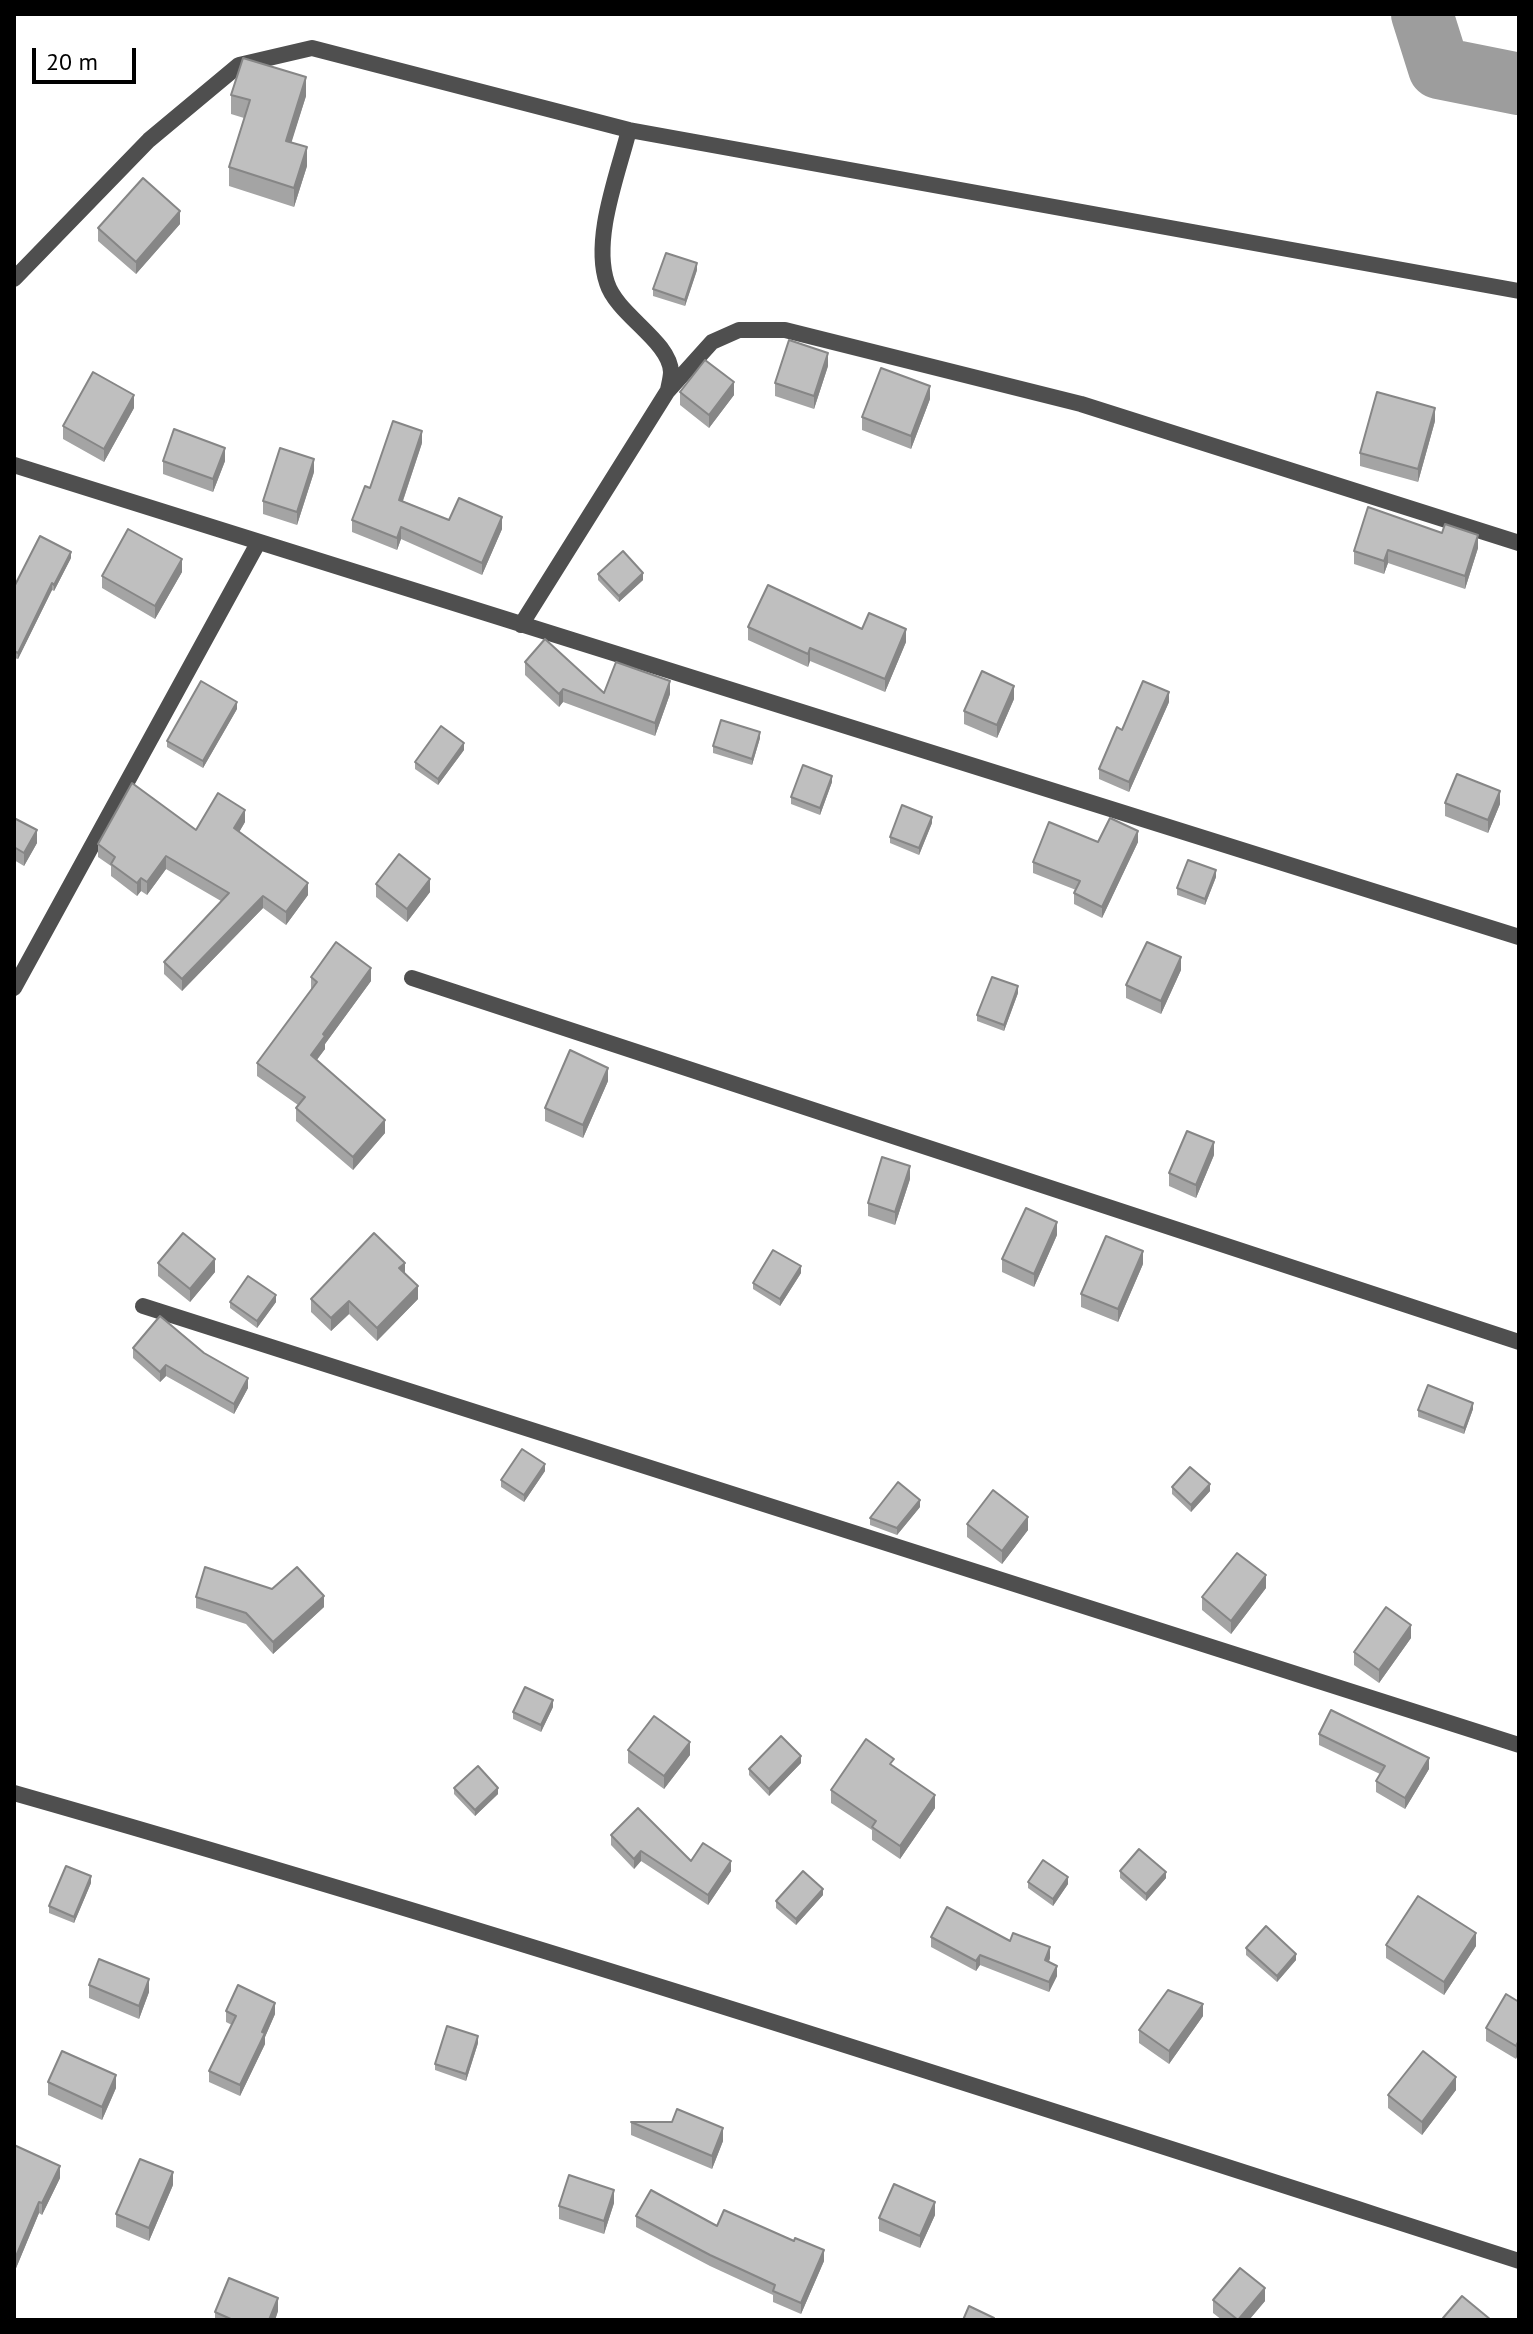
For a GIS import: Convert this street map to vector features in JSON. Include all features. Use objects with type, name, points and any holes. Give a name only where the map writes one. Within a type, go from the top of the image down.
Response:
[{"type":"street","points":[[17,279],[149,140],[227,74],[239,65],[312,48],[629,130],[1519,291]]},
{"type":"street","points":[[629,130],[606,221],[602,261],[607,284],[620,307],[664,352],[671,370],[667,392]]},
{"type":"street","points":[[521,625],[667,392],[712,342],[739,330],[785,330],[1081,404],[1519,543]]},
{"type":"street","points":[[14,465],[1519,937]]},
{"type":"street","points":[[14,988],[258,543]]},
{"type":"street","points":[[412,978],[1519,1342]]},
{"type":"street","points":[[143,1306],[1519,1745]]},
{"type":"street","points":[[14,1793],[210,1849],[749,2014],[1519,2261]]},
{"type":"building","points":[[243,58],[306,77],[286,141],[307,147],[294,188],[229,167],[250,100],[231,95]]},
{"type":"building","points":[[143,178],[180,211],[136,262],[98,228]]},
{"type":"building","points":[[666,253],[697,263],[685,300],[653,289]]},
{"type":"building","points":[[789,340],[828,353],[814,396],[775,383]]},
{"type":"building","points":[[705,360],[734,382],[709,415],[680,392]]},
{"type":"building","points":[[881,368],[930,386],[911,436],[862,417]]},
{"type":"building","points":[[93,372],[134,395],[104,449],[63,426]]},
{"type":"building","points":[[1377,392],[1435,408],[1418,469],[1360,453]]},
{"type":"building","points":[[393,421],[422,431],[399,500],[449,520],[459,498],[502,517],[482,563],[401,527],[397,538],[352,520],[365,486],[370,488]]},
{"type":"building","points":[[174,429],[225,448],[213,479],[163,461]]},
{"type":"building","points":[[280,448],[314,459],[297,512],[263,501]]},
{"type":"building","points":[[1368,507],[1442,533],[1445,524],[1478,535],[1465,576],[1388,550],[1384,561],[1354,551]]},
{"type":"building","points":[[128,529],[182,559],[155,606],[102,576]]},
{"type":"building","points":[[40,536],[71,552],[54,585],[52,583],[18,653],[14,651],[14,587]]},
{"type":"building","points":[[623,551],[643,573],[619,596],[598,574]]},
{"type":"building","points":[[768,585],[862,629],[869,613],[906,629],[885,679],[810,648],[808,654],[748,627]]},
{"type":"building","points":[[545,639],[604,693],[616,662],[670,681],[655,723],[563,689],[559,694],[525,662]]},
{"type":"building","points":[[982,671],[1014,686],[997,725],[964,711]]},
{"type":"building","points":[[201,681],[237,702],[203,761],[167,741]]},
{"type":"building","points":[[1143,681],[1169,692],[1129,782],[1099,769],[1117,727],[1122,730]]},
{"type":"building","points":[[721,720],[760,732],[752,759],[713,746]]},
{"type":"building","points":[[441,726],[464,743],[438,779],[415,762]]},
{"type":"building","points":[[803,765],[832,776],[820,808],[791,797]]},
{"type":"building","points":[[1457,774],[1500,791],[1488,820],[1445,803]]},
{"type":"building","points":[[132,783],[196,830],[218,793],[245,810],[234,828],[308,883],[286,912],[263,896],[182,979],[164,962],[229,893],[166,856],[147,882],[141,878],[137,883],[111,864],[115,857],[98,844]]},
{"type":"building","points":[[902,805],[932,817],[919,848],[890,837]]},
{"type":"building","points":[[14,818],[37,830],[24,853],[14,847]]},
{"type":"building","points":[[1110,818],[1138,831],[1102,907],[1074,893],[1080,881],[1033,862],[1049,822],[1098,842]]},
{"type":"building","points":[[399,854],[430,879],[407,909],[376,884]]},
{"type":"building","points":[[1188,860],[1216,870],[1205,899],[1177,888]]},
{"type":"building","points":[[336,942],[371,968],[311,1055],[385,1120],[353,1157],[296,1108],[305,1097],[257,1063],[317,982],[311,977]]},
{"type":"building","points":[[1147,942],[1181,957],[1161,1001],[1126,985]]},
{"type":"building","points":[[992,977],[1018,986],[1004,1025],[977,1015]]},
{"type":"building","points":[[570,1050],[608,1068],[583,1125],[545,1108]]},
{"type":"building","points":[[1187,1131],[1214,1142],[1196,1185],[1169,1173]]},
{"type":"building","points":[[882,1157],[910,1166],[895,1212],[868,1203]]},
{"type":"building","points":[[1026,1208],[1057,1222],[1034,1274],[1002,1259]]},
{"type":"building","points":[[183,1233],[215,1259],[190,1289],[158,1263]]},
{"type":"building","points":[[374,1233],[405,1263],[399,1268],[418,1286],[377,1328],[349,1301],[331,1318],[311,1299]]},
{"type":"building","points":[[1106,1236],[1143,1251],[1118,1309],[1081,1294]]},
{"type":"building","points":[[773,1250],[801,1266],[780,1299],[753,1283]]},
{"type":"building","points":[[248,1276],[276,1295],[257,1321],[230,1302]]},
{"type":"building","points":[[160,1316],[204,1353],[248,1378],[234,1404],[166,1365],[160,1372],[133,1348]]},
{"type":"building","points":[[1428,1385],[1473,1403],[1464,1428],[1418,1410]]},
{"type":"building","points":[[522,1449],[545,1464],[524,1495],[501,1480]]},
{"type":"building","points":[[1190,1467],[1210,1484],[1191,1505],[1172,1487]]},
{"type":"building","points":[[898,1482],[920,1500],[897,1528],[870,1518]]},
{"type":"building","points":[[993,1490],[1028,1517],[1002,1551],[967,1524]]},
{"type":"building","points":[[1237,1553],[1266,1575],[1231,1621],[1202,1597]]},
{"type":"building","points":[[205,1567],[272,1589],[297,1567],[324,1596],[273,1642],[246,1613],[196,1597]]},
{"type":"building","points":[[1386,1607],[1411,1625],[1379,1670],[1354,1652]]},
{"type":"building","points":[[525,1687],[553,1700],[541,1725],[513,1712]]},
{"type":"building","points":[[1331,1710],[1429,1758],[1405,1798],[1376,1781],[1385,1766],[1319,1734]]},
{"type":"building","points":[[654,1716],[690,1742],[664,1776],[628,1750]]},
{"type":"building","points":[[781,1736],[801,1756],[769,1789],[749,1769]]},
{"type":"building","points":[[866,1739],[894,1759],[890,1764],[935,1795],[900,1846],[872,1827],[876,1821],[831,1790]]},
{"type":"building","points":[[478,1766],[498,1788],[475,1810],[454,1788]]},
{"type":"building","points":[[638,1808],[691,1861],[703,1843],[731,1861],[708,1895],[641,1851],[634,1859],[611,1835]]},
{"type":"building","points":[[1139,1849],[1166,1872],[1146,1894],[1120,1871]]},
{"type":"building","points":[[1043,1860],[1068,1877],[1053,1899],[1028,1882]]},
{"type":"building","points":[[66,1866],[91,1876],[74,1917],[49,1906]]},
{"type":"building","points":[[803,1871],[823,1889],[796,1919],[776,1901]]},
{"type":"building","points":[[1418,1896],[1476,1933],[1444,1982],[1386,1945]]},
{"type":"building","points":[[947,1907],[1010,1941],[1013,1933],[1050,1947],[1045,1960],[1057,1966],[1049,1982],[980,1955],[976,1961],[931,1937]]},
{"type":"building","points":[[1266,1926],[1296,1954],[1277,1976],[1246,1948]]},
{"type":"building","points":[[99,1959],[149,1979],[139,2006],[89,1985]]},
{"type":"building","points":[[238,1985],[275,2003],[262,2032],[265,2033],[240,2085],[209,2071],[236,2016],[226,2011]]},
{"type":"building","points":[[1168,1990],[1203,2004],[1169,2051],[1139,2030]]},
{"type":"building","points":[[1506,1994],[1519,2002],[1519,2040],[1516,2046],[1486,2028]]},
{"type":"building","points":[[447,2026],[478,2036],[466,2074],[435,2064]]},
{"type":"building","points":[[62,2051],[116,2075],[102,2107],[48,2082]]},
{"type":"building","points":[[1423,2051],[1456,2077],[1422,2122],[1388,2095]]},
{"type":"building","points":[[677,2109],[723,2128],[712,2156],[631,2122],[672,2122]]},
{"type":"building","points":[[14,2145],[60,2166],[42,2203],[39,2202],[14,2261]]},
{"type":"building","points":[[140,2159],[173,2172],[149,2228],[116,2214]]},
{"type":"building","points":[[569,2175],[614,2190],[604,2221],[559,2206]]},
{"type":"building","points":[[894,2184],[935,2202],[920,2236],[879,2218]]},
{"type":"building","points":[[651,2190],[717,2226],[724,2210],[794,2241],[795,2238],[824,2250],[801,2303],[773,2291],[775,2285],[636,2216]]},
{"type":"building","points":[[1240,2268],[1265,2288],[1238,2320],[1213,2300]]},
{"type":"building","points":[[229,2278],[278,2298],[269,2320],[233,2320],[215,2312]]},
{"type":"building","points":[[1462,2296],[1491,2320],[1445,2320],[1443,2318]]},
{"type":"building","points":[[969,2306],[994,2318],[993,2320],[963,2320]]},
{"type":"waterway","points":[[1422,14],[1439,68],[1519,84]]}]
